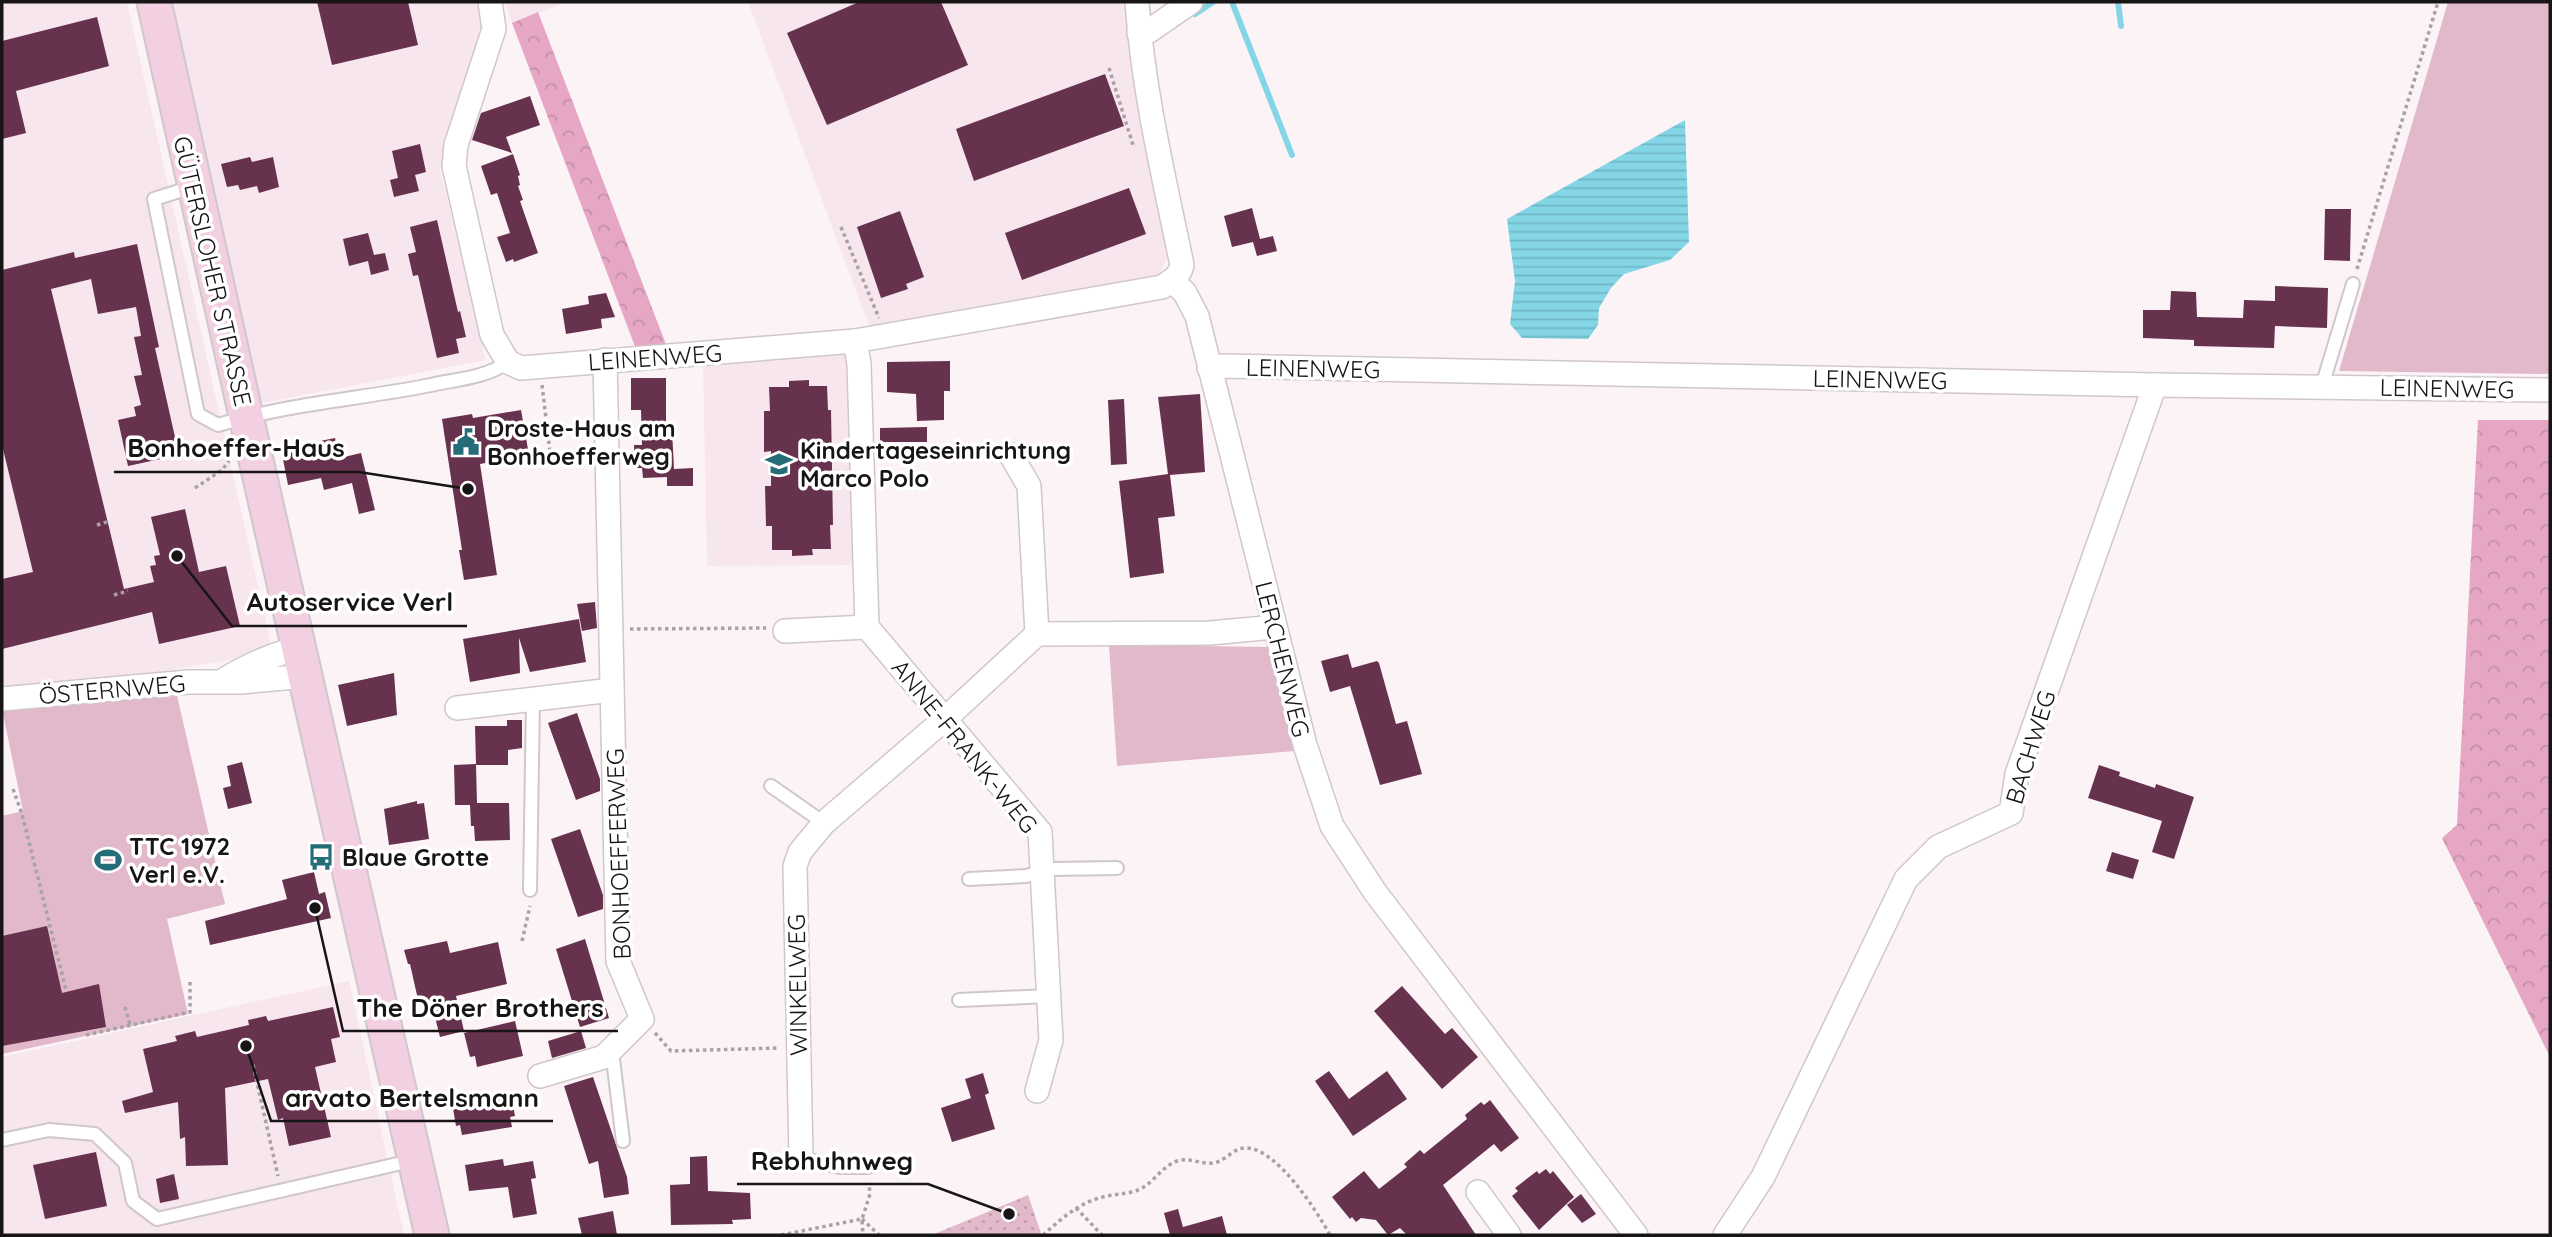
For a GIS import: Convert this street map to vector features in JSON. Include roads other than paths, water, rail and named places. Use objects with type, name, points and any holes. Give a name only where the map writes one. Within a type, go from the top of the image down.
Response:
[{"type":"main road","name":"GÜTERSLOHER STRASSE","points":[[154,2],[432,1235]]},
{"type":"street","points":[[490,2],[494,29],[456,145],[454,166],[492,335],[508,362]]},
{"type":"street","points":[[1137,2],[1139,33],[1156,139],[1182,265],[1180,273],[1172,280]]},
{"type":"street","points":[[1139,33],[1149,31],[1191,2]]},
{"type":"street","name":"LEINENWEG","points":[[508,362],[521,368],[855,341],[1162,287],[1172,280]]},
{"type":"street","name":"LERCHENWEG","points":[[1172,280],[1185,293],[1197,316],[1305,745],[1332,826],[1376,892],[1636,1235]]},
{"type":"street","points":[[785,631],[867,627],[859,364],[855,341]]},
{"type":"street","name":"BONHOEFFERWEG","points":[[605,360],[618,961],[642,1019],[611,1051]]},
{"type":"street","name":"LEINENWEG","points":[[1209,368],[1222,366],[2155,385],[2550,390]]},
{"type":"street","name":"BACHWEG","points":[[1726,1235],[1763,1177],[1906,879],[1938,846],[2011,813],[2017,774],[2155,385]]},
{"type":"street","points":[[1011,455],[1029,486],[1037,634],[1210,633],[1275,627]]},
{"type":"street","name":"ANNE-FRANK-WEG","points":[[867,627],[1040,832],[1051,1040],[1037,1091]]},
{"type":"street","name":"WINKELWEG","points":[[801,1158],[795,866],[800,852],[824,823],[946,718],[1037,634]]},
{"type":"street","name":"ÖSTERNWEG","points":[[2,699],[222,681],[241,682],[302,662]]},
{"type":"street","points":[[457,708],[612,690]]},
{"type":"street","points":[[540,1076],[604,1057],[611,1051]]},
{"type":"street","points":[[1478,1192],[1510,1235]]},
{"type":"lane","points":[[194,186],[154,199],[198,414],[218,425],[246,416],[492,373],[508,362]]},
{"type":"lane","points":[[2322,386],[2353,284]]},
{"type":"lane","points":[[530,890],[533,699]]},
{"type":"lane","points":[[771,786],[824,823]]},
{"type":"lane","points":[[969,879],[1026,876],[1052,869],[1117,868]]},
{"type":"lane","points":[[959,1000],[1049,996]]},
{"type":"lane","points":[[611,1051],[623,1141]]},
{"type":"lane","points":[[2,1140],[49,1130],[95,1134],[125,1163],[133,1201],[157,1219],[415,1160]]},
{"type":"lane","points":[[801,1158],[840,1167],[868,1167]]},
{"type":"water","points":[[1685,120],[1689,242],[1670,260],[1624,274],[1611,288],[1599,308],[1598,325],[1588,339],[1522,338],[1510,324],[1515,281],[1507,219]]},
{"type":"waterway","points":[[1195,14],[1213,2]]},
{"type":"waterway","points":[[1232,2],[1292,155]]},
{"type":"waterway","points":[[2118,2],[2121,26]]},
{"type":"place","name":"Droste-Haus am Bonhoefferweg","points":[[466,442]]},
{"type":"place","name":"Kindertageseinrichtung Marco Polo","points":[[779,464]]},
{"type":"place","name":"Bonhoeffer-Haus","points":[[468,489]]},
{"type":"place","name":"Autoservice Verl","points":[[177,556]]},
{"type":"place","name":"Blaue Grotte","points":[[321,857]]},
{"type":"place","name":"TTC 1972 Verl e.V.","points":[[108,860]]},
{"type":"place","name":"The Döner Brothers","points":[[315,908]]},
{"type":"place","name":"arvato Bertelsmann","points":[[246,1046]]},
{"type":"place","name":"Rebhuhnweg","points":[[1009,1214]]}]
